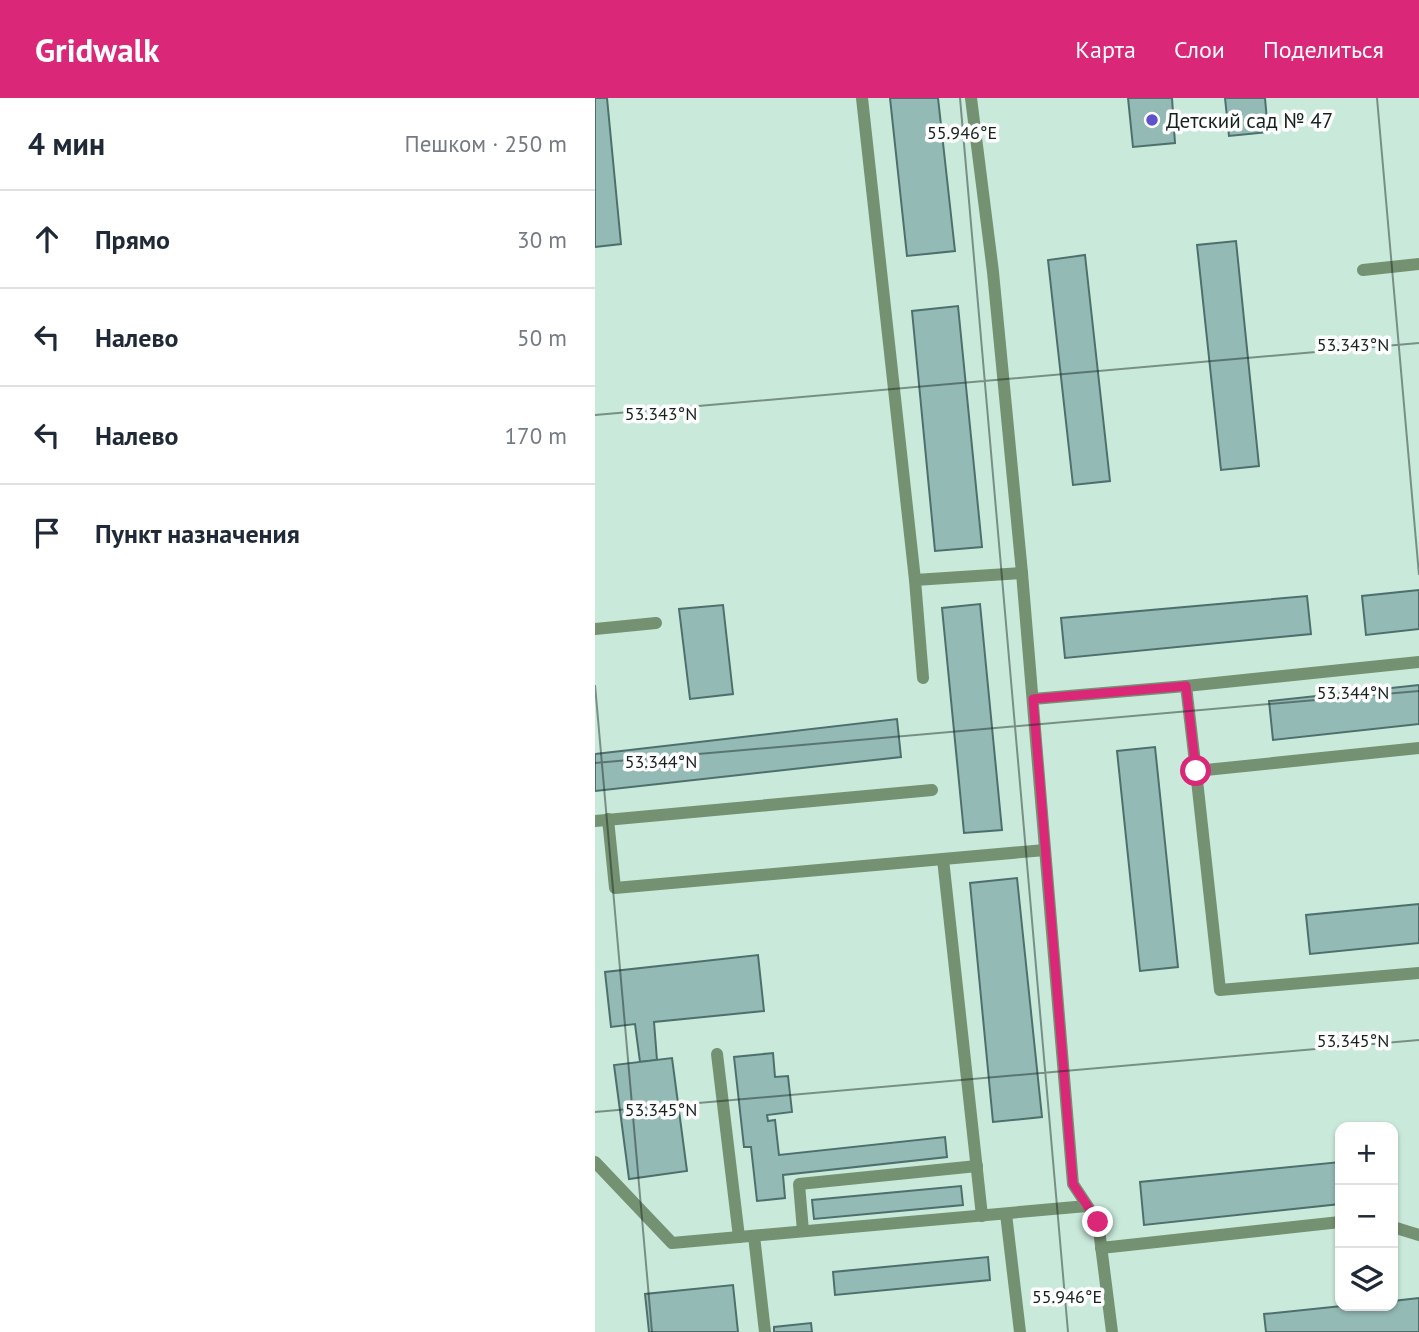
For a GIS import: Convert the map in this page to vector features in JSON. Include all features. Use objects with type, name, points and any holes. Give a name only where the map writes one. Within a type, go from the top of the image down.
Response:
[{"type":"lane","points":[[862,98],[915,580],[923,678]]},
{"type":"lane","points":[[971,98],[993,272],[1022,573],[1073,1184],[1098,1222],[1112,1332]]},
{"type":"lane","points":[[1363,270],[1419,264]]},
{"type":"lane","points":[[915,580],[1022,573]]},
{"type":"lane","points":[[595,629],[656,623]]},
{"type":"lane","points":[[1033,699],[1419,662]]},
{"type":"lane","points":[[1186,686],[1220,990],[1419,974]]},
{"type":"lane","points":[[1196,771],[1419,748]]},
{"type":"lane","points":[[932,790],[602,820],[615,888],[1045,850]]},
{"type":"lane","points":[[943,859],[982,1216]]},
{"type":"lane","points":[[717,1054],[739,1237]]},
{"type":"lane","points":[[595,1162],[672,1242],[1087,1206]]},
{"type":"lane","points":[[803,1231],[799,1184],[977,1166]]},
{"type":"lane","points":[[1006,1214],[1020,1332]]},
{"type":"lane","points":[[1101,1248],[1335,1223]]},
{"type":"lane","points":[[1398,1229],[1419,1235]]},
{"type":"lane","points":[[754,1236],[765,1332]]},
{"type":"building","points":[[595,98],[607,98],[621,244],[595,247]]},
{"type":"building","points":[[890,98],[938,98],[955,251],[907,256]]},
{"type":"building","name":"Детский сад № 47","points":[[1128,98],[1172,98],[1175,143],[1133,147]]},
{"type":"building","name":"Детский сад № 47","points":[[1225,98],[1265,98],[1268,132],[1229,136]]},
{"type":"building","points":[[1236,241],[1259,466],[1221,470],[1197,245]]},
{"type":"building","points":[[1085,255],[1110,481],[1073,485],[1048,260]]},
{"type":"building","points":[[958,306],[982,547],[935,551],[912,311]]},
{"type":"building","points":[[1419,590],[1419,629],[1366,635],[1362,596]]},
{"type":"building","points":[[1307,596],[1311,634],[1065,658],[1061,618]]},
{"type":"building","points":[[980,604],[1002,830],[964,833],[942,608]]},
{"type":"building","points":[[723,605],[733,694],[690,699],[679,609]]},
{"type":"building","points":[[1419,685],[1419,724],[1273,740],[1269,701]]},
{"type":"building","points":[[897,719],[901,757],[595,791],[595,754]]},
{"type":"building","points":[[1155,747],[1178,967],[1140,971],[1117,751]]},
{"type":"building","points":[[1017,878],[1042,1117],[993,1122],[970,883]]},
{"type":"building","points":[[1419,904],[1419,943],[1310,954],[1306,915]]},
{"type":"building","points":[[758,955],[764,1011],[654,1022],[657,1060],[640,1062],[635,1024],[611,1027],[605,972]]},
{"type":"building","points":[[773,1053],[775,1077],[788,1076],[792,1112],[767,1115],[768,1121],[775,1120],[779,1155],[945,1137],[947,1157],[783,1175],[785,1198],[757,1201],[751,1147],[744,1147],[734,1057]]},
{"type":"building","points":[[672,1058],[687,1171],[629,1179],[614,1065]]},
{"type":"building","points":[[1335,1162],[1335,1205],[1144,1225],[1140,1182]]},
{"type":"building","points":[[961,1186],[963,1205],[814,1219],[812,1200]]},
{"type":"building","points":[[988,1257],[990,1280],[835,1295],[833,1272]]},
{"type":"building","points":[[733,1285],[738,1332],[649,1332],[645,1294]]},
{"type":"building","points":[[1419,1298],[1419,1332],[1266,1332],[1264,1314],[1335,1307],[1335,1311],[1398,1311],[1398,1300]]},
{"type":"building","points":[[811,1323],[812,1332],[774,1332],[774,1327]]},
{"type":"place","name":"Детский сад № 47","points":[[1152,120]]},
{"type":"route","points":[[1098,1222],[1073,1184],[1033,699],[1186,686],[1196,771]]}]
